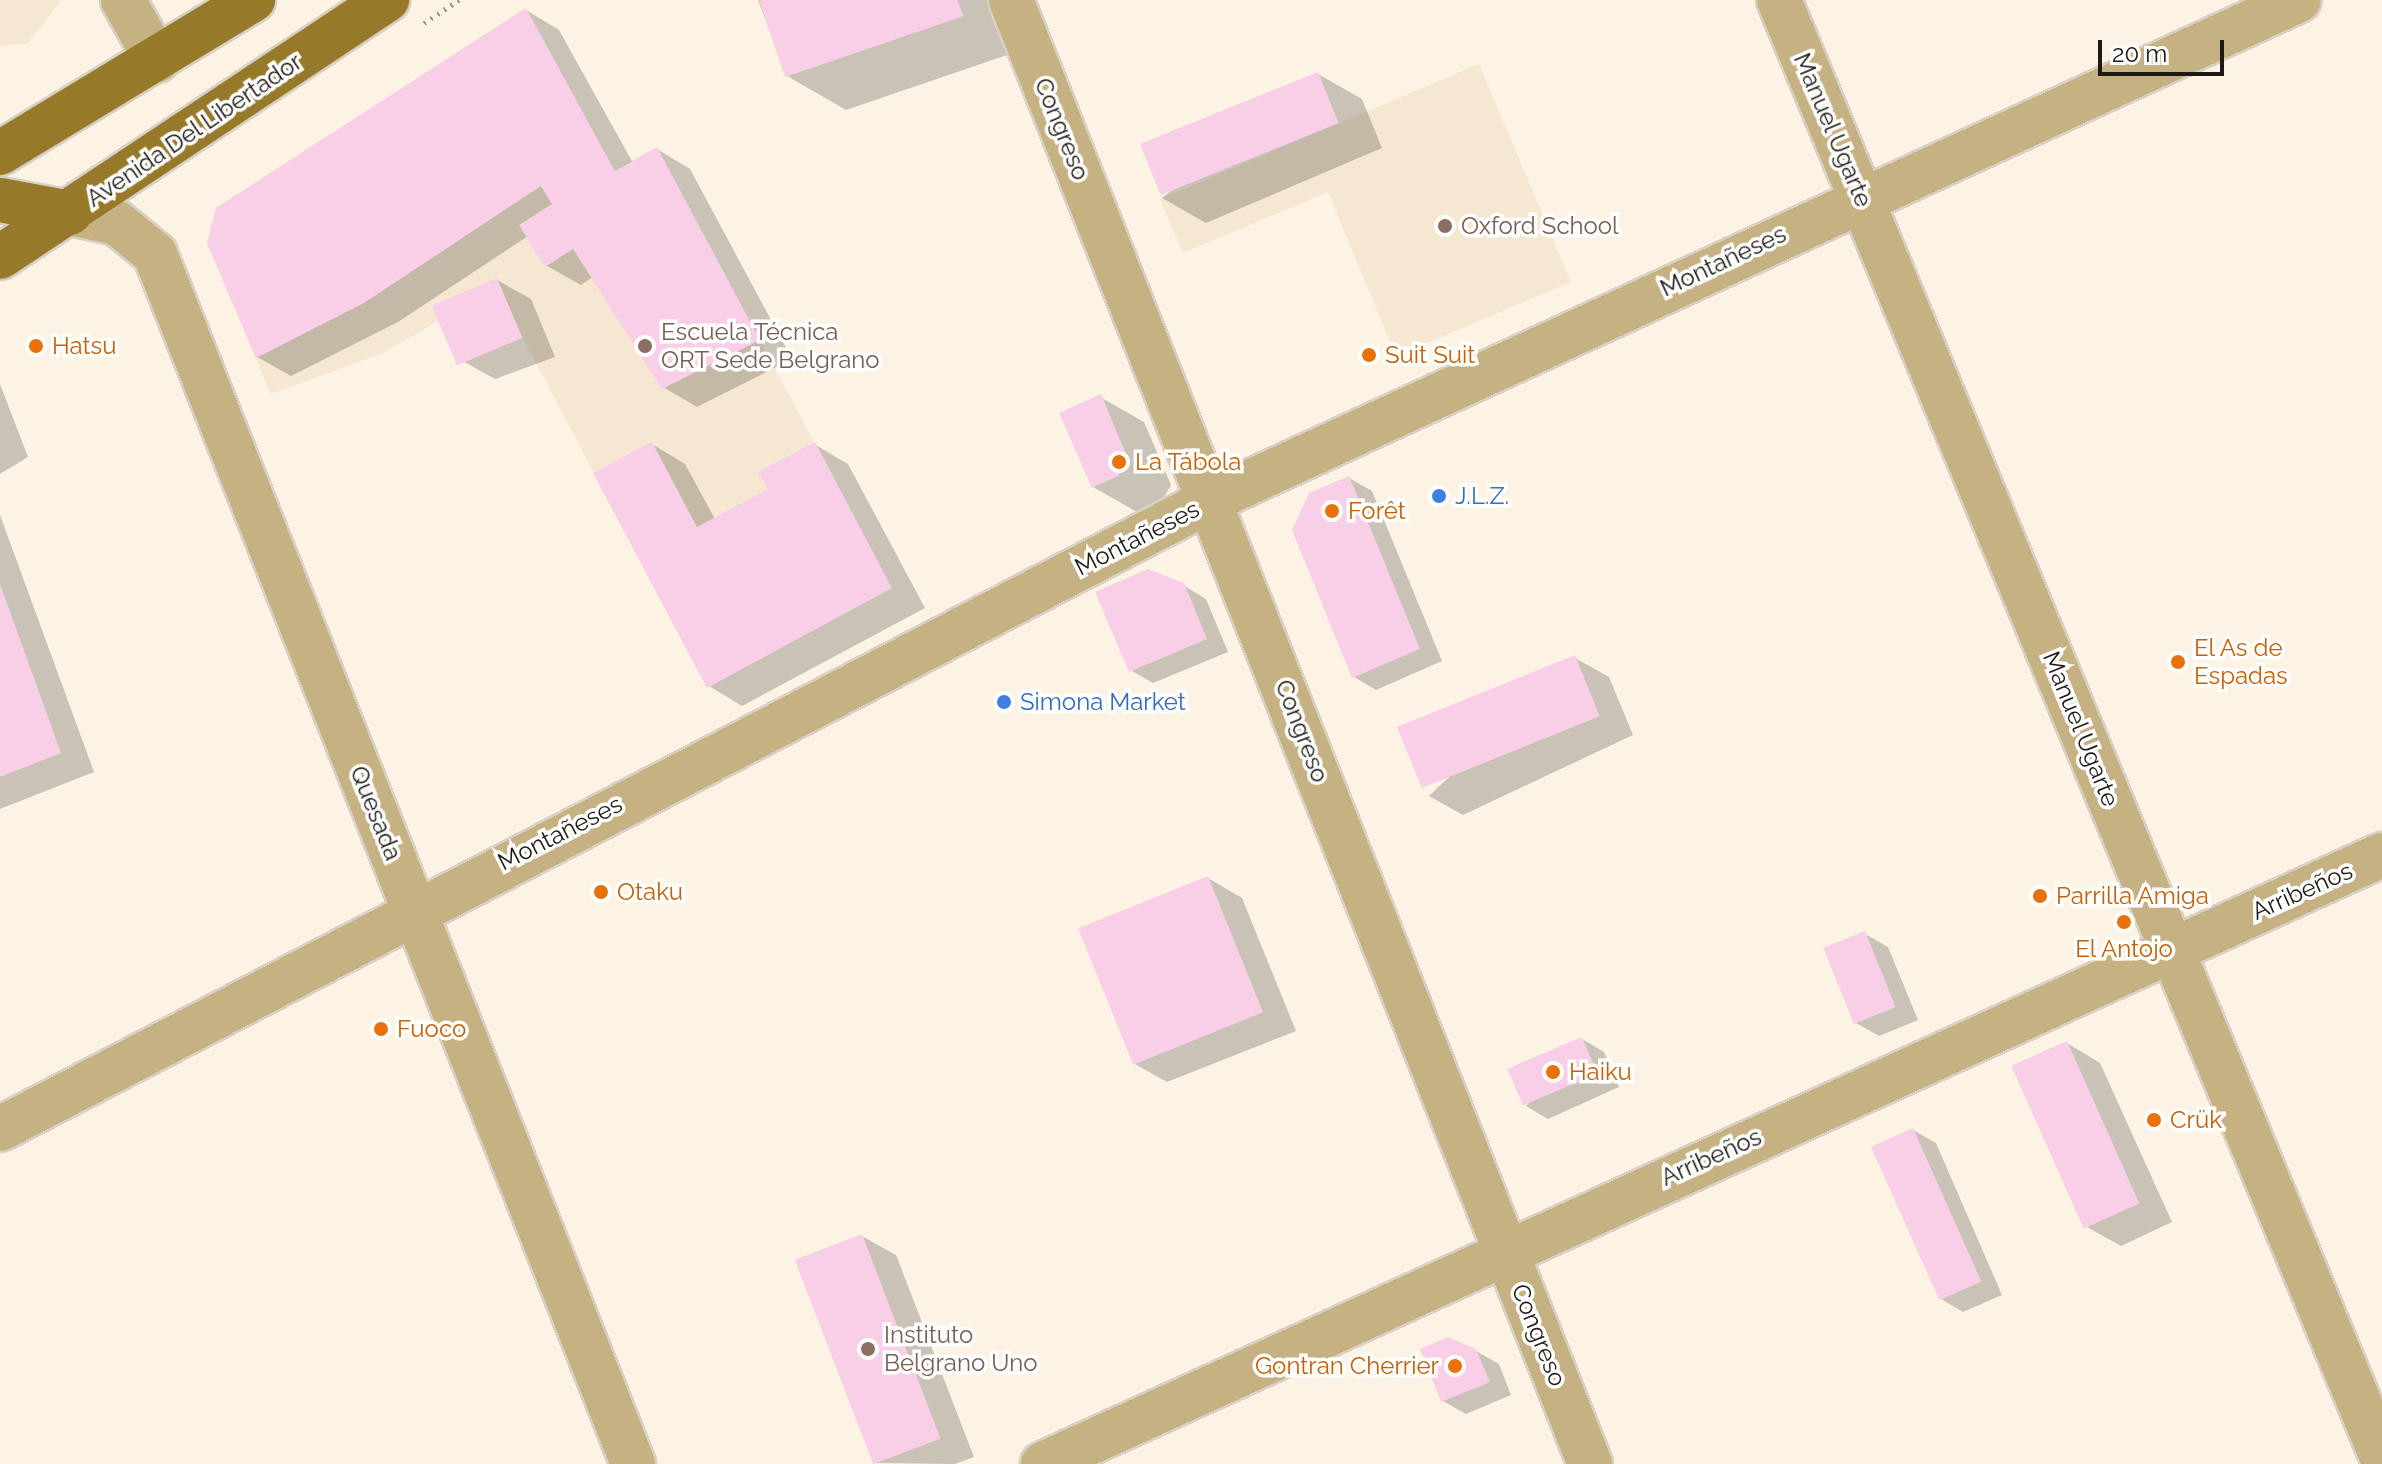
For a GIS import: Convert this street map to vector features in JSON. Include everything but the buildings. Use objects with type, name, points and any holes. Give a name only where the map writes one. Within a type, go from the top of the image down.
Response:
[{"type":"main road","points":[[0,153],[253,0]]},
{"type":"main road","name":"Avenida Del Libertador","points":[[0,257],[387,0]]},
{"type":"main road","points":[[0,200],[70,213]]},
{"type":"street","points":[[123,0],[157,60]]},
{"type":"street","name":"Congreso","points":[[1011,0],[1590,1464]]},
{"type":"street","name":"Manuel Ugarte","points":[[1779,0],[2382,1457]]},
{"type":"street","name":"Montañeses","points":[[0,1129],[414,908],[1211,500],[1861,197],[2299,0]]},
{"type":"street","name":"Quesada","points":[[70,213],[117,223],[155,254],[633,1464]]},
{"type":"street","name":"Arribeños","points":[[1043,1464],[1505,1249],[2382,855]]},
{"type":"shaded area","points":[[0,0],[62,0],[28,43],[0,46]]},
{"type":"shaded area","name":"Escuela Técnica ORT Sede Belgrano","points":[[526,8],[615,170],[657,147],[892,588],[707,688],[523,338],[460,361],[438,321],[383,353],[271,394],[207,243],[216,208]]},
{"type":"shaded area","name":"Oxford School","points":[[1479,64],[1571,282],[1396,356],[1328,192],[1183,253],[1160,199]]},
{"type":"place","name":"Oxford School","points":[[1445,226]]},
{"type":"place","name":"Hatsu","points":[[36,346]]},
{"type":"place","name":"Escuela Técnica ORT Sede Belgrano","points":[[645,346]]},
{"type":"place","name":"Suit Suit","points":[[1369,355]]},
{"type":"place","name":"La Tábola","points":[[1119,462]]},
{"type":"place","name":"J.L.Z.","points":[[1439,496]]},
{"type":"place","name":"Forêt","points":[[1332,511]]},
{"type":"place","name":"El As de Espadas","points":[[2178,662]]},
{"type":"place","name":"Simona Market","points":[[1004,702]]},
{"type":"place","name":"Otaku","points":[[601,892]]},
{"type":"place","name":"Parrilla Amiga","points":[[2040,896]]},
{"type":"place","name":"El Antojo","points":[[2124,922]]},
{"type":"place","name":"Fuoco","points":[[381,1029]]},
{"type":"place","name":"Haiku","points":[[1553,1072]]},
{"type":"place","name":"Crük","points":[[2154,1120]]},
{"type":"place","name":"Instituto Belgrano Uno","points":[[868,1349]]},
{"type":"place","name":"Gontran Cherrier","points":[[1455,1366]]}]
